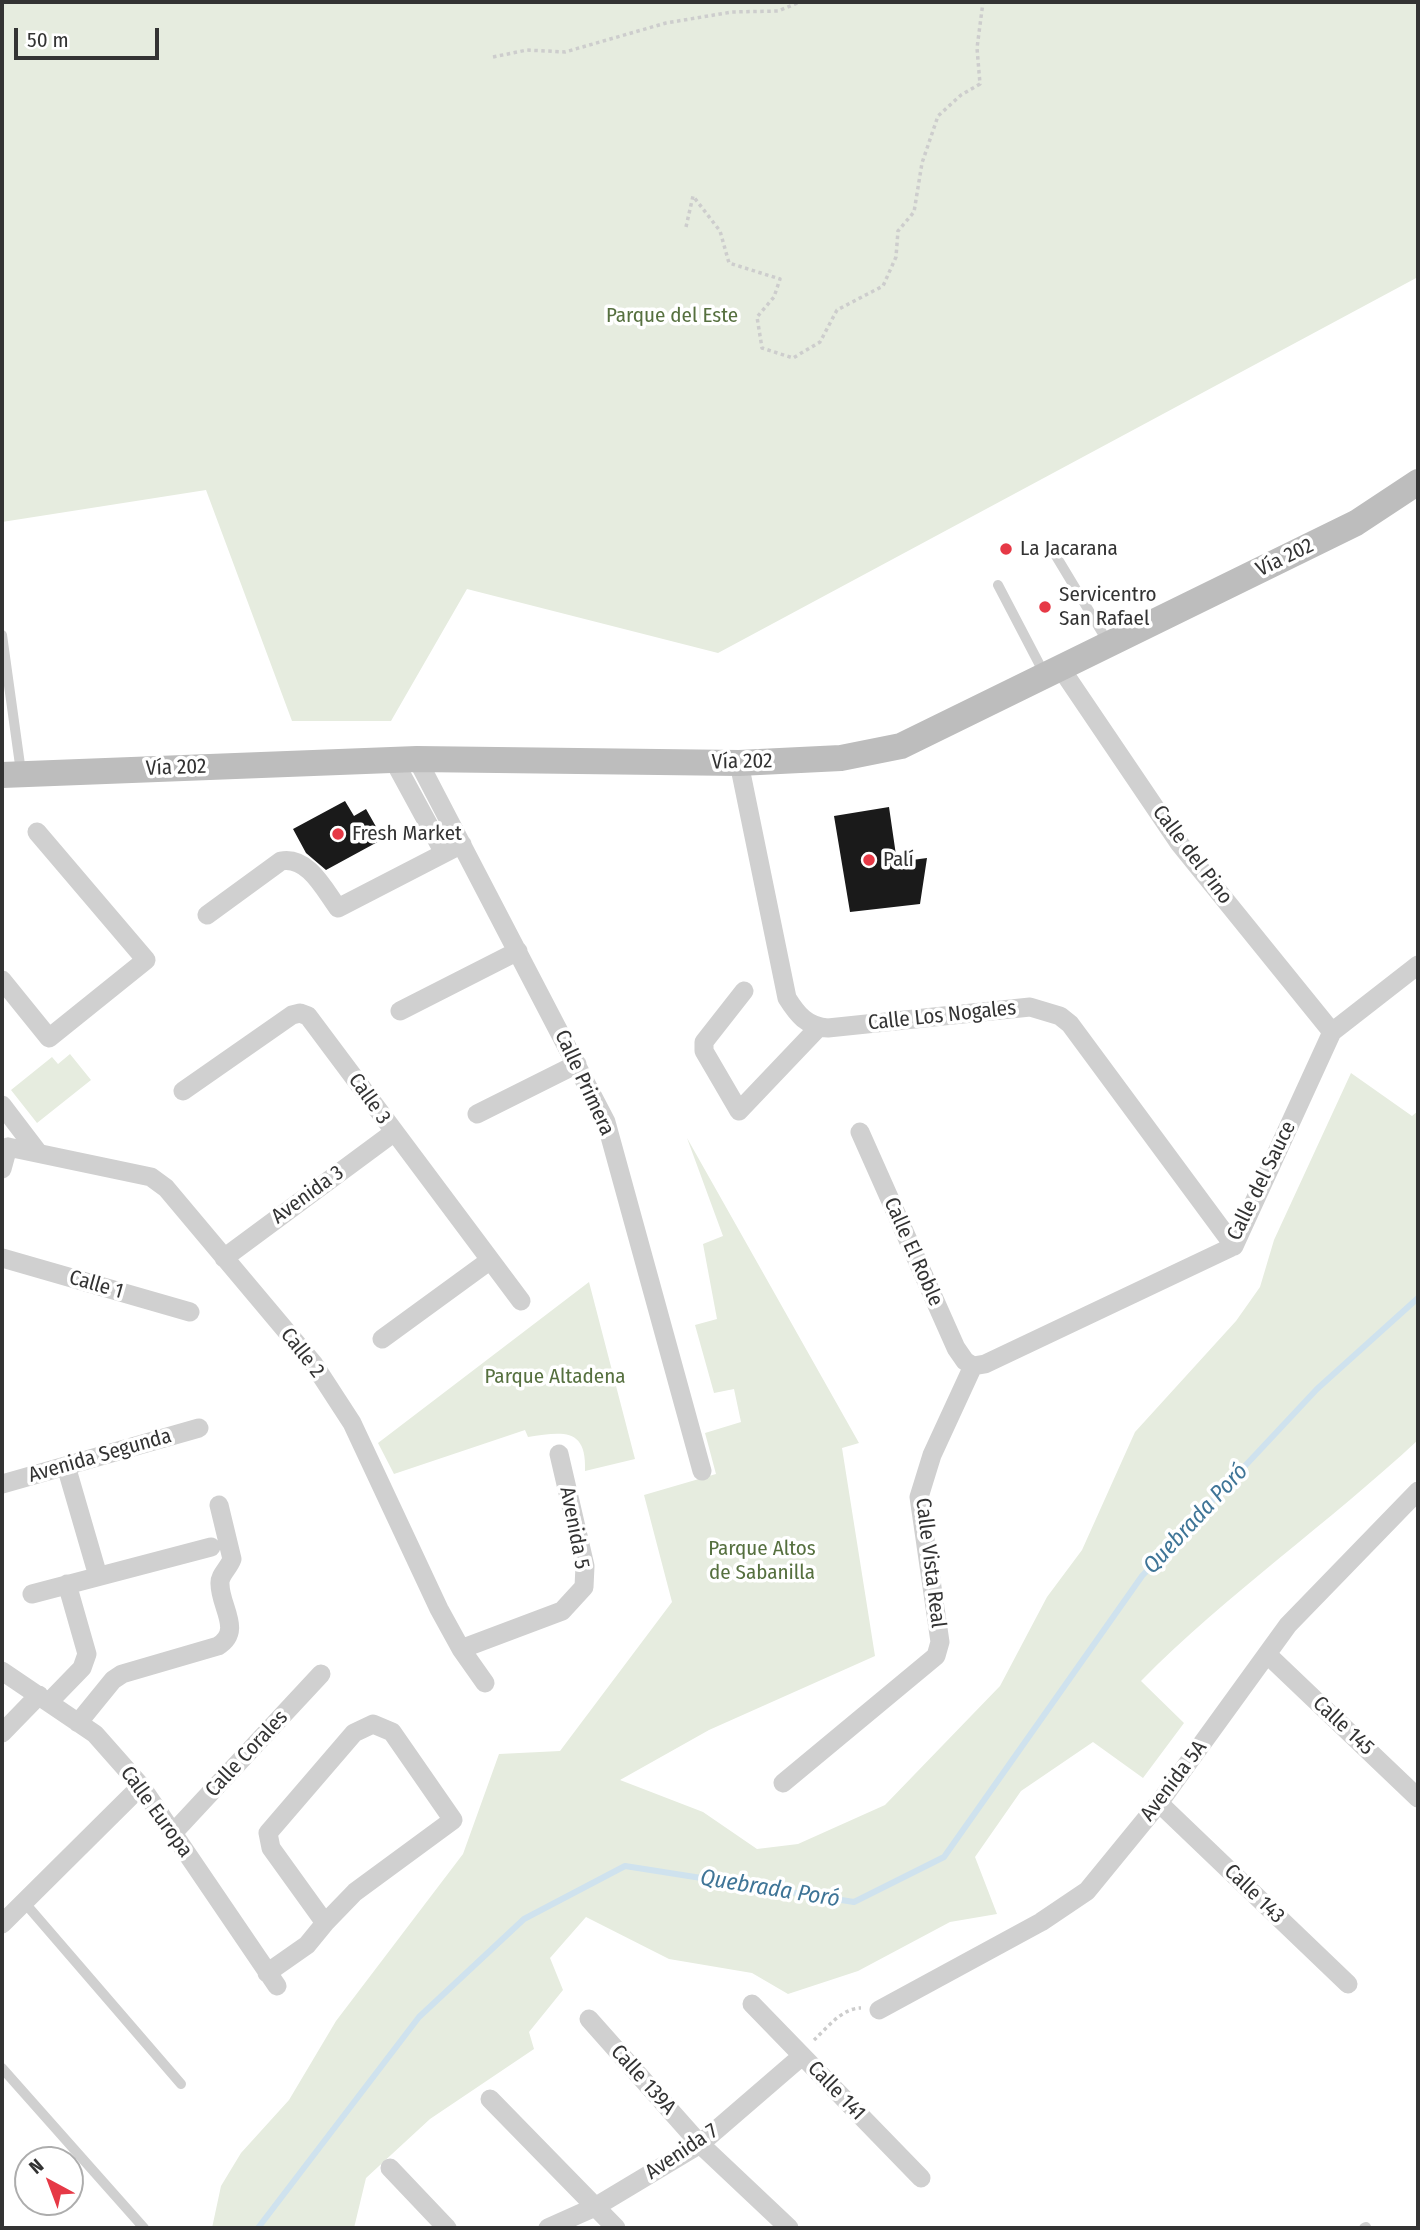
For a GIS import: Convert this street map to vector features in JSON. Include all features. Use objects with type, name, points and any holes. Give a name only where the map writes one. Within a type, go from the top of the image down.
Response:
[{"type":"main road","name":"Vía 202","points":[[11,774],[405,760],[739,763],[841,758],[901,746],[1356,523],[1418,482]]},
{"type":"street","name":"Calle del Pino","points":[[1054,673],[1179,843],[1332,1032]]},
{"type":"street","name":"Calle Primera","points":[[405,760],[453,848],[518,951],[606,1122],[702,1471]]},
{"type":"street","points":[[739,763],[787,998],[805,1021],[818,1028],[739,1111],[704,1051],[704,1042],[744,992]]},
{"type":"street","points":[[2,980],[49,1038],[146,960],[37,832]]},
{"type":"street","points":[[207,915],[281,861],[290,860],[309,869],[338,908],[453,848]]},
{"type":"street","points":[[400,1011],[518,951]]},
{"type":"street","name":"Calle del Sauce","points":[[973,1366],[985,1364],[1184,1272],[1234,1245],[1332,1032],[1418,965]]},
{"type":"street","name":"Calle Los Nogales","points":[[818,1028],[1030,1007],[1060,1016],[1070,1024],[1234,1245]]},
{"type":"street","name":"Calle 3","points":[[183,1091],[281,1022],[300,1013],[316,1024],[393,1133],[521,1301]]},
{"type":"street","points":[[477,1114],[577,1065]]},
{"type":"street","points":[[2,1105],[37,1151]]},
{"type":"street","name":"Calle El Roble","points":[[860,1132],[956,1348],[965,1361],[973,1366]]},
{"type":"street","name":"Avenida 3","points":[[224,1258],[393,1133]]},
{"type":"street","points":[[2,1170],[5,1143]]},
{"type":"street","name":"Calle 2","points":[[5,1143],[151,1177],[166,1188],[313,1363],[352,1423],[461,1649],[485,1684]]},
{"type":"street","name":"Calle 1","points":[[2,1258],[190,1312]]},
{"type":"street","points":[[382,1339],[489,1261]]},
{"type":"street","name":"Calle Vista Real","points":[[783,1783],[936,1656],[940,1642],[919,1497],[932,1455],[973,1366]]},
{"type":"street","name":"Avenida Segunda","points":[[2,1484],[199,1428]]},
{"type":"street","name":"Avenida 5","points":[[461,1649],[562,1611],[584,1587],[585,1566],[559,1454]]},
{"type":"street","points":[[66,1466],[98,1576]]},
{"type":"street","name":"Avenida 5A","points":[[878,2010],[1041,1922],[1087,1891],[1159,1803],[1288,1625],[1418,1490]]},
{"type":"street","points":[[79,1723],[113,1680],[122,1674],[218,1646],[229,1637],[231,1629],[219,1587],[220,1578],[232,1559],[219,1505]]},
{"type":"street","points":[[32,1594],[211,1547]]},
{"type":"street","points":[[2,1733],[82,1668],[87,1654],[67,1584]]},
{"type":"street","name":"Calle 145","points":[[1267,1654],[1417,1795]]},
{"type":"street","name":"Calle Europa","points":[[2,1671],[94,1734],[141,1786],[272,1980],[325,1923]]},
{"type":"street","name":"Calle Corales","points":[[173,1833],[321,1674]]},
{"type":"street","points":[[368,1725],[383,1726],[395,1737],[453,1820],[355,1892],[325,1923],[271,1847],[268,1833],[354,1733],[368,1725]]},
{"type":"street","points":[[2,1924],[141,1786]]},
{"type":"street","name":"Calle 143","points":[[1159,1803],[1348,1984]]},
{"type":"street","name":"Calle 141","points":[[752,2004],[920,2178]]},
{"type":"street","name":"Calle 139A","points":[[589,2019],[700,2144],[789,2228]]},
{"type":"street","name":"Avenida 7","points":[[548,2228],[595,2207],[700,2144],[801,2054]]},
{"type":"street","points":[[490,2098],[616,2228]]},
{"type":"street","points":[[390,2168],[447,2228]]},
{"type":"lane","points":[[1056,556],[1109,645]]},
{"type":"lane","points":[[998,585],[1054,673]]},
{"type":"lane","points":[[2,635],[11,774]]},
{"type":"lane","points":[[24,1902],[181,2084]]},
{"type":"lane","points":[[2,2068],[144,2228]]},
{"type":"path","points":[[494,57],[527,50],[565,52],[666,23],[732,12],[778,11],[800,2]]},
{"type":"path","points":[[687,226],[694,196],[720,231],[729,263],[780,279],[774,297],[757,317],[762,348],[793,358],[820,342],[837,310],[883,286],[896,257],[898,231],[914,212],[922,163],[938,116],[961,95],[980,84],[977,48],[983,2]]},
{"type":"path","points":[[801,2054],[846,2012],[856,2008],[872,2014],[878,2010]]},
{"type":"green space","name":"Parque del Este","points":[[2,2],[1418,2],[1418,277],[718,653],[467,589],[391,721],[292,721],[206,490],[2,522]]},
{"type":"green space","points":[[70,1054],[91,1080],[37,1123],[11,1090],[52,1057],[58,1064]]},
{"type":"green space","name":"Parque Altos de Sabanilla","points":[[1351,1073],[1412,1116],[1418,1111],[1418,1440],[1208,1618],[1141,1681],[1184,1723],[1143,1778],[1093,1742],[1021,1791],[975,1857],[997,1914],[950,1922],[858,1971],[788,1994],[752,1973],[669,1959],[586,1917],[550,1958],[563,1990],[529,2032],[534,2049],[430,2119],[366,2178],[354,2228],[212,2228],[221,2186],[241,2153],[289,2100],[336,2021],[463,1854],[499,1754],[560,1751],[672,1602],[644,1495],[716,1474],[705,1433],[741,1422],[734,1389],[714,1393],[695,1325],[717,1319],[703,1244],[723,1236],[687,1138],[859,1443],[842,1448],[875,1656],[709,1730],[620,1780],[703,1812],[757,1849],[798,1844],[885,1805],[1000,1686],[1047,1597],[1082,1550],[1135,1432],[1236,1321],[1260,1287],[1274,1240]]},
{"type":"green space","name":"Parque Altadena","points":[[589,1282],[635,1459],[585,1471],[585,1457],[577,1440],[562,1434],[528,1437],[525,1430],[394,1474],[378,1443]]},
{"type":"building","name":"Fresh Market","points":[[345,801],[354,816],[366,809],[383,839],[326,870],[306,853],[293,829]]},
{"type":"building","name":"Palí","points":[[889,807],[897,862],[927,858],[920,904],[850,912],[834,816]]},
{"type":"waterway","name":"Quebrada Poró","points":[[258,2228],[419,2017],[524,1919],[625,1866],[854,1902],[944,1857],[1142,1576],[1317,1389],[1418,1298]]},
{"type":"place","name":"La Jacarana","points":[[1006,549]]},
{"type":"place","name":"Servicentro San Rafael","points":[[1045,607]]},
{"type":"place","name":"Fresh Market","points":[[338,834]]},
{"type":"place","name":"Palí","points":[[869,860]]}]
